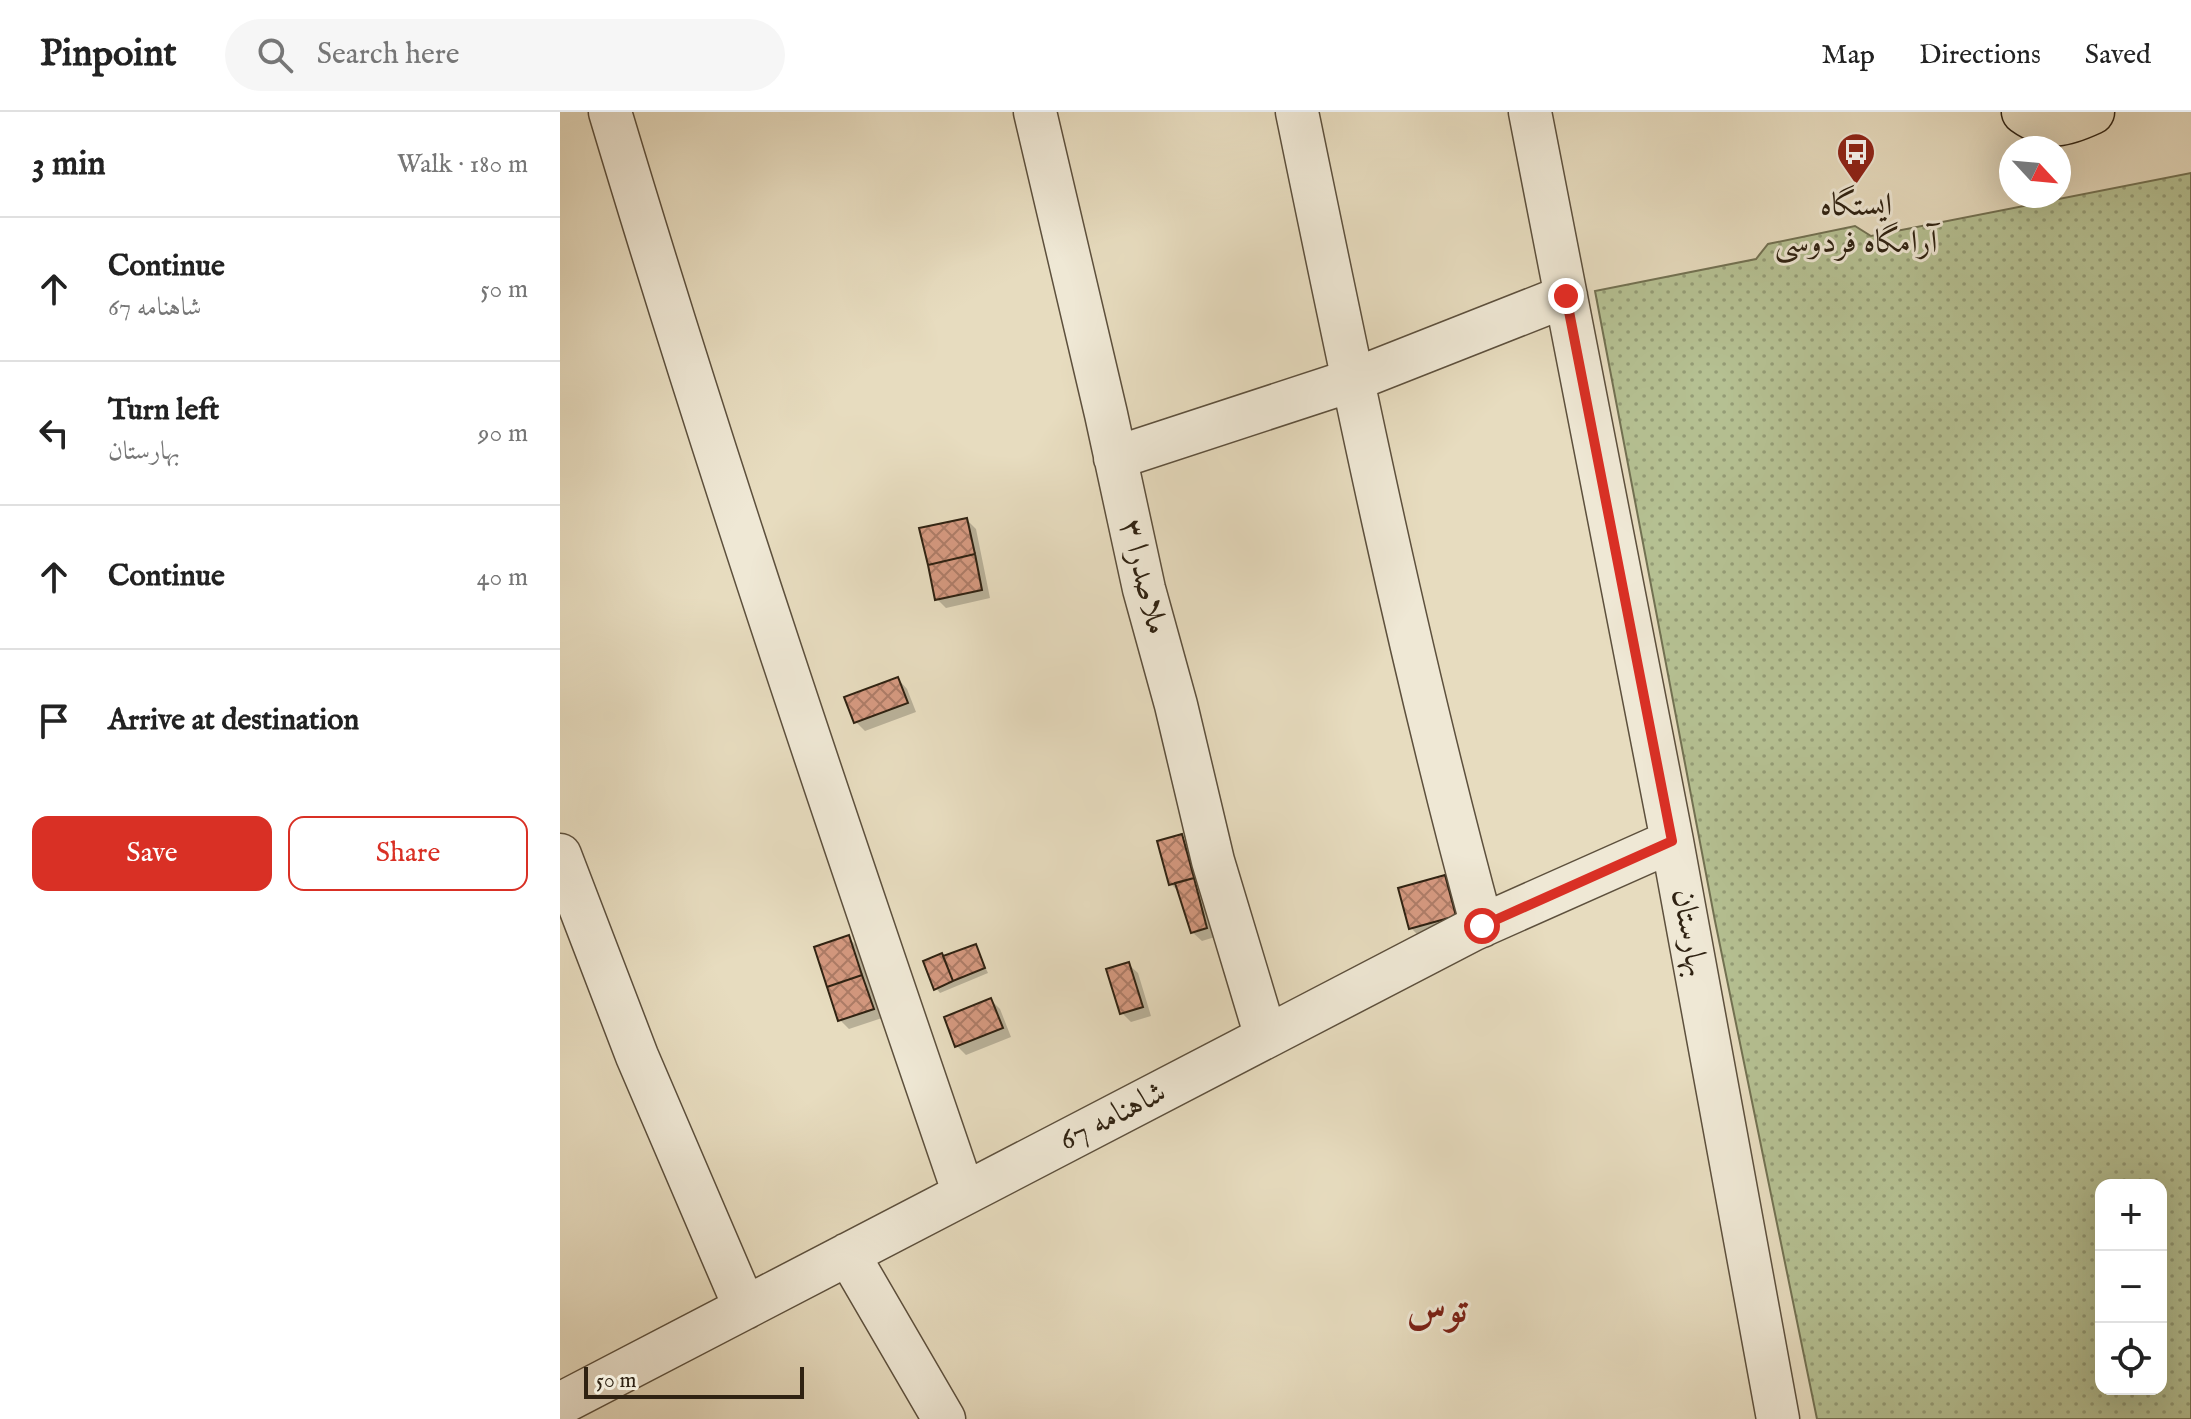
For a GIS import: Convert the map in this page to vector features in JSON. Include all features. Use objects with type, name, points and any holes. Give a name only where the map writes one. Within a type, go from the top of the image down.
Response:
[{"type":"main road","points":[[2024,112],[2037,122],[2067,124],[2092,112]]},
{"type":"street","points":[[610,112],[670,311],[819,770],[964,1194]]},
{"type":"street","name":"ملاصدرا ۳","points":[[1035,112],[1144,589],[1176,705],[1213,861],[1266,1037]]},
{"type":"street","points":[[1297,112],[1440,769],[1482,926]]},
{"type":"street","name":"بهارستان","points":[[1530,112],[1672,841],[1778,1419]]},
{"type":"street","points":[[1115,458],[1353,380],[1566,296]]},
{"type":"street","name":"شاهنامه 67","points":[[560,1404],[1482,926],[1672,841]]},
{"type":"street","points":[[560,855],[637,1056],[745,1308]]},
{"type":"street","points":[[848,1254],[944,1419]]},
{"type":"green space","points":[[2191,173],[2191,1419],[1817,1419],[1715,921],[1595,291],[1756,259],[1768,244],[1855,226],[1871,236],[2013,208],[2071,208],[2071,197]]},
{"type":"building","points":[[967,518],[975,554],[928,565],[919,528]]},
{"type":"building","points":[[975,554],[982,590],[935,600],[928,565]]},
{"type":"building","points":[[898,677],[908,703],[854,723],[844,697]]},
{"type":"building","points":[[1182,834],[1194,878],[1169,885],[1157,841]]},
{"type":"building","points":[[1445,875],[1456,916],[1409,929],[1398,888]]},
{"type":"building","points":[[1194,878],[1207,928],[1191,933],[1175,883]]},
{"type":"building","points":[[849,935],[862,975],[827,987],[814,947]]},
{"type":"building","points":[[976,944],[985,968],[953,981],[943,956]]},
{"type":"building","points":[[942,953],[953,981],[934,990],[923,961]]},
{"type":"building","points":[[1129,962],[1143,1007],[1120,1014],[1106,969]]},
{"type":"building","points":[[862,975],[874,1009],[838,1021],[827,987]]},
{"type":"building","points":[[991,998],[1003,1028],[955,1047],[944,1017]]},
{"type":"place","name":"ایستگاه آرامگاه فردوسی","points":[[1856,186]]},
{"type":"district","name":"توس","points":[[1437,1310]]},
{"type":"route","points":[[1482,926],[1672,841],[1566,296]]}]
